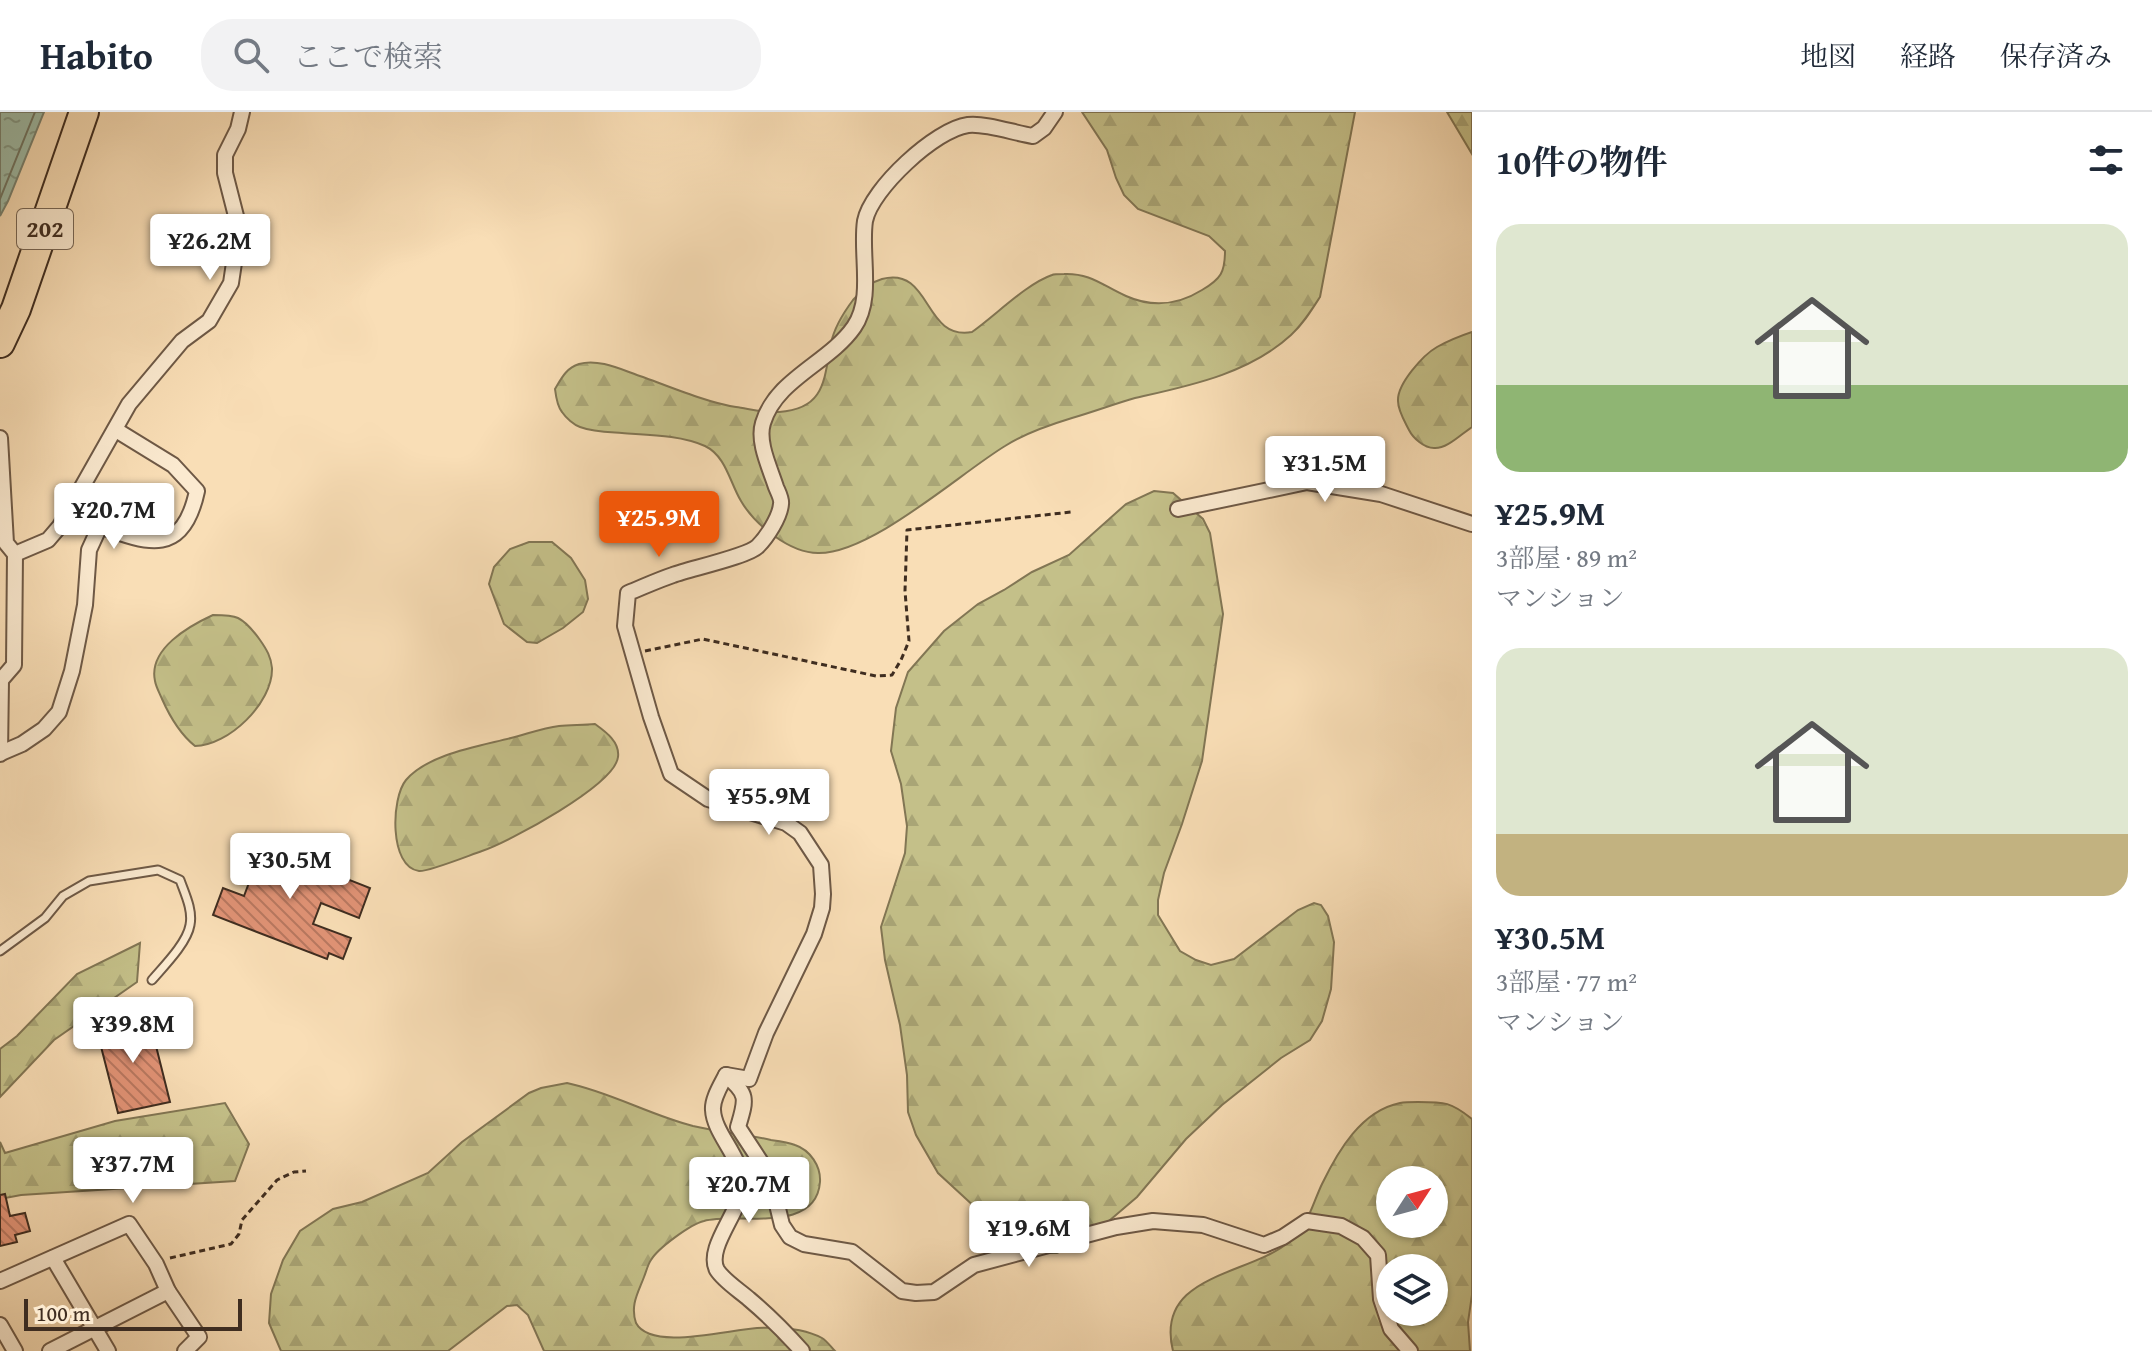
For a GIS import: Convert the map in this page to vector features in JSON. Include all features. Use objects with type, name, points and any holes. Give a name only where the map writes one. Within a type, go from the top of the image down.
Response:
[{"type":"highway","name":"202","points":[[0,343],[16,309],[84,112]]},
{"type":"street","points":[[15,554],[48,540],[60,526],[129,404],[182,341],[209,321],[231,283],[238,236],[225,173],[225,155],[238,129],[242,112]]},
{"type":"street","points":[[726,1075],[749,1079],[766,1033],[814,934],[822,908],[821,865],[800,833],[786,823],[708,799],[671,774],[625,626],[628,593],[670,575],[756,550],[772,528],[782,503],[763,444],[762,426],[767,412],[782,391],[838,345],[855,326],[862,309],[866,219],[882,187],[901,167],[951,130],[968,125],[987,126],[1033,136],[1044,128],[1055,112]]},
{"type":"street","points":[[0,438],[6,543],[15,554],[14,665],[1,680],[1,754],[44,729],[59,712],[72,671],[85,605],[89,550],[100,526],[136,539],[167,539],[179,532],[194,505],[197,491],[173,465],[116,430]]},
{"type":"street","points":[[1178,509],[1307,482],[1381,494],[1472,524]]},
{"type":"street","points":[[726,1075],[713,1109],[740,1168],[742,1184],[739,1204],[719,1241],[714,1260],[718,1272],[802,1351]]},
{"type":"street","points":[[726,1075],[741,1088],[745,1102],[738,1127],[770,1176],[782,1225],[790,1237],[804,1244],[852,1252],[902,1291],[934,1292],[974,1265],[1116,1227],[1153,1221],[1203,1225],[1264,1245],[1307,1221],[1341,1226],[1363,1238],[1378,1255],[1381,1299],[1391,1329],[1410,1351]]},
{"type":"street","points":[[0,1281],[129,1224],[199,1337],[185,1351]]},
{"type":"street","points":[[53,1258],[108,1351]]},
{"type":"street","points":[[50,1351],[168,1291]]},
{"type":"street","points":[[0,1325],[15,1351]]},
{"type":"lane","points":[[0,951],[45,918],[63,896],[89,881],[158,870],[180,880],[188,902],[190,926],[178,948],[152,980]]},
{"type":"path","points":[[633,654],[703,639],[876,676],[892,675],[909,641],[905,591],[907,530],[1071,512]]},
{"type":"path","points":[[156,1264],[179,1255],[231,1244],[239,1234],[242,1220],[277,1180],[294,1172],[306,1171]]},
{"type":"green space","points":[[1082,112],[1355,112],[1320,297],[1291,335],[1256,360],[1217,377],[1127,400],[1029,433],[888,527],[839,550],[818,553],[785,543],[764,528],[741,501],[718,456],[705,446],[654,435],[585,429],[573,423],[560,410],[555,389],[564,374],[579,364],[595,363],[725,405],[758,411],[794,410],[814,399],[820,390],[832,338],[853,300],[882,279],[898,278],[910,283],[944,326],[956,332],[972,332],[1021,293],[1053,275],[1082,276],[1136,300],[1156,303],[1184,299],[1214,282],[1223,270],[1225,251],[1209,236],[1138,209],[1124,195],[1107,150]]},
{"type":"green space","points":[[1447,112],[1472,112],[1472,154]]},
{"type":"green space","points":[[1472,332],[1472,427],[1444,446],[1426,446],[1409,430],[1400,412],[1399,394],[1412,371],[1431,351]]},
{"type":"green space","points":[[1154,491],[1173,493],[1203,519],[1210,533],[1223,614],[1202,761],[1164,873],[1158,915],[1180,951],[1211,965],[1234,959],[1298,910],[1314,903],[1321,905],[1328,916],[1334,942],[1331,989],[1322,1021],[1310,1040],[1281,1058],[1222,1105],[1186,1139],[1137,1197],[1089,1238],[1057,1253],[1035,1253],[990,1221],[938,1173],[916,1135],[908,1112],[900,1025],[881,927],[905,853],[907,826],[901,784],[891,751],[896,708],[908,672],[944,631],[978,604],[1032,572],[1069,555],[1126,504]]},
{"type":"green space","points":[[529,542],[552,542],[571,558],[585,580],[588,599],[583,612],[537,643],[527,642],[504,624],[489,584],[494,567],[510,549]]},
{"type":"green space","points":[[213,615],[236,617],[244,622],[265,647],[272,668],[265,695],[246,720],[221,739],[195,746],[180,731],[168,712],[156,686],[154,669],[172,640]]},
{"type":"green space","points":[[595,724],[615,742],[618,757],[612,769],[581,797],[495,846],[449,863],[419,871],[409,867],[402,858],[396,831],[397,801],[406,780],[416,771],[441,757],[470,748],[553,727]]},
{"type":"green space","points":[[140,943],[137,982],[54,1040],[0,1097],[0,1049],[17,1036],[77,974]]},
{"type":"green space","points":[[567,1083],[693,1126],[792,1144],[810,1155],[819,1170],[820,1182],[815,1199],[805,1209],[772,1218],[704,1221],[683,1231],[660,1249],[649,1264],[634,1305],[636,1323],[644,1331],[657,1336],[690,1337],[757,1328],[790,1329],[822,1338],[835,1351],[544,1351],[528,1315],[517,1305],[507,1306],[448,1351],[281,1351],[269,1323],[271,1294],[283,1260],[300,1231],[333,1209],[362,1202],[428,1173],[462,1142],[529,1093]]},
{"type":"green space","points":[[225,1103],[249,1144],[235,1181],[0,1199],[0,1142],[5,1153],[115,1121]]},
{"type":"green space","points":[[1400,1103],[1447,1104],[1472,1119],[1470,1351],[1173,1351],[1171,1326],[1177,1306],[1208,1280],[1289,1242],[1305,1223],[1328,1171],[1352,1134],[1374,1114]]},
{"type":"water","points":[[0,112],[44,112],[0,216]]},
{"type":"building","points":[[245,839],[370,888],[359,918],[321,903],[313,924],[351,938],[343,959],[329,953],[327,959],[213,915],[223,888],[244,896],[253,872],[234,865]]},
{"type":"building","points":[[149,1018],[170,1102],[118,1113],[96,1027]]},
{"type":"building","points":[[5,1194],[10,1216],[25,1213],[30,1231],[15,1235],[17,1242],[0,1246],[0,1195]]}]
